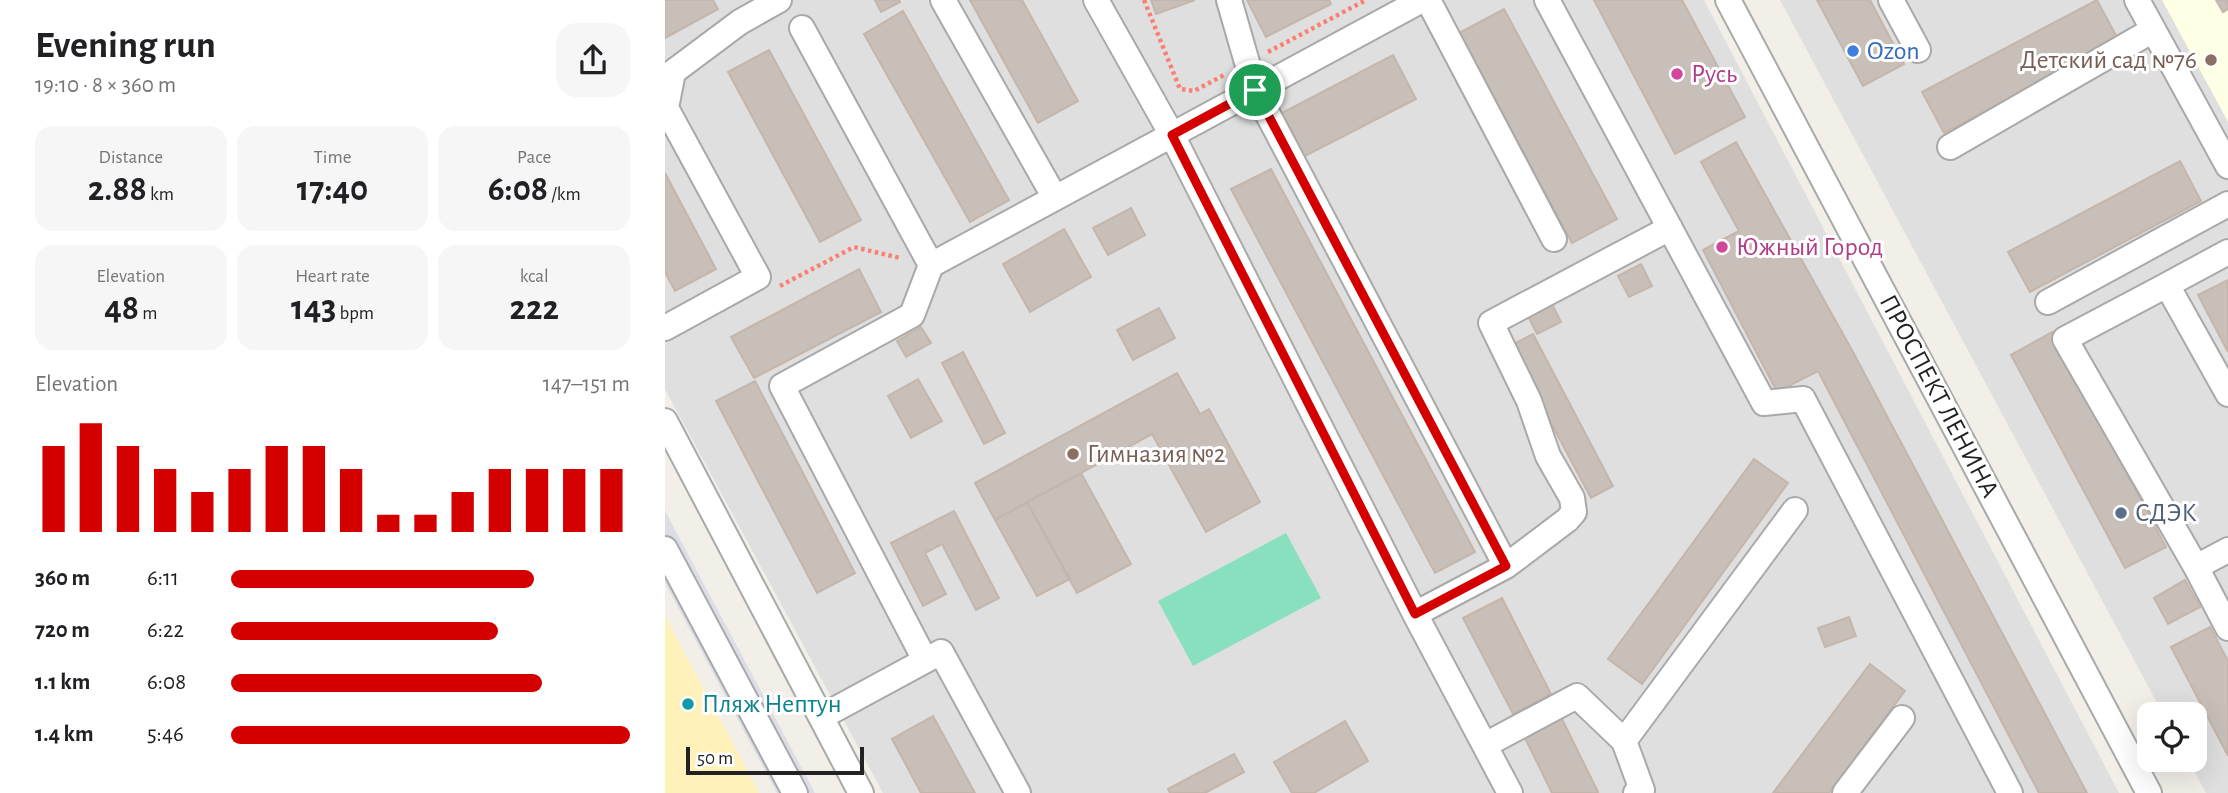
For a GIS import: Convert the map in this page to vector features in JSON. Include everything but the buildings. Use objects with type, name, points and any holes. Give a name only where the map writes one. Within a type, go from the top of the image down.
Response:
[{"type":"street","points":[[665,328],[758,277],[666,108],[673,72],[740,22],[779,0]]},
{"type":"street","points":[[943,0],[1055,198]]},
{"type":"street","points":[[1095,0],[1172,135],[1415,614],[1510,793]]},
{"type":"street","points":[[1229,0],[1255,90],[1506,566]]},
{"type":"street","points":[[925,660],[782,386],[912,314],[931,265],[1422,0]]},
{"type":"street","points":[[1428,0],[1553,239]]},
{"type":"street","points":[[1547,0],[1764,403],[1803,399],[2010,793]]},
{"type":"street","name":"ПРОСПЕКТ ЛЕНИНА","points":[[1728,0],[2149,793]]},
{"type":"street","points":[[1891,0],[1918,50]]},
{"type":"street","points":[[2137,0],[2228,166]]},
{"type":"street","points":[[802,28],[931,265]]},
{"type":"street","points":[[1950,147],[2153,30]]},
{"type":"street","points":[[2048,302],[2228,204]]},
{"type":"street","points":[[1415,614],[1506,566],[1574,512],[1572,498],[1548,456],[1529,401],[1491,323],[1670,228]]},
{"type":"street","points":[[2228,252],[2065,339],[2228,628]]},
{"type":"street","points":[[2167,285],[2228,394]]},
{"type":"street","points":[[665,421],[861,793]]},
{"type":"street","points":[[1624,741],[1795,510]]},
{"type":"street","points":[[665,549],[795,793]]},
{"type":"street","points":[[2196,568],[2228,550]]},
{"type":"street","points":[[821,717],[941,652],[1018,793]]},
{"type":"street","points":[[1485,745],[1577,696],[1624,741],[1641,790],[1636,793]]},
{"type":"street","points":[[1845,793],[1902,718]]},
{"type":"path","points":[[771,291],[854,247],[904,258]]},
{"type":"shaded area","points":[[665,0],[1704,0],[2119,793],[883,793],[665,389]]},
{"type":"shaded area","points":[[1780,0],[2228,0],[2228,793],[2206,793],[2195,772],[2207,772],[2207,702],[2157,702]]},
{"type":"shaded area","name":"Детский сад №76","points":[[2162,0],[2228,0],[2228,122],[2227,120]]},
{"type":"shaded area","points":[[665,511],[815,793],[777,793],[665,583]]},
{"type":"sand","name":"Пляж Нептун","points":[[665,616],[759,793],[665,793]]},
{"type":"green space","points":[[1286,533],[1321,598],[1193,666],[1158,601]]},
{"type":"place","name":"Ozon","points":[[1853,51]]},
{"type":"place","name":"Детский сад №76","points":[[2211,60]]},
{"type":"place","name":"Русь","points":[[1677,74]]},
{"type":"place","name":"Южный Город","points":[[1722,247]]},
{"type":"place","name":"Гимназия №2","points":[[1073,454]]},
{"type":"place","name":"СДЭК","points":[[2121,513]]},
{"type":"place","name":"Пляж Нептун","points":[[688,704]]},
{"type":"route","points":[[1255,90],[1506,566],[1415,614],[1172,135],[1255,90]]}]
